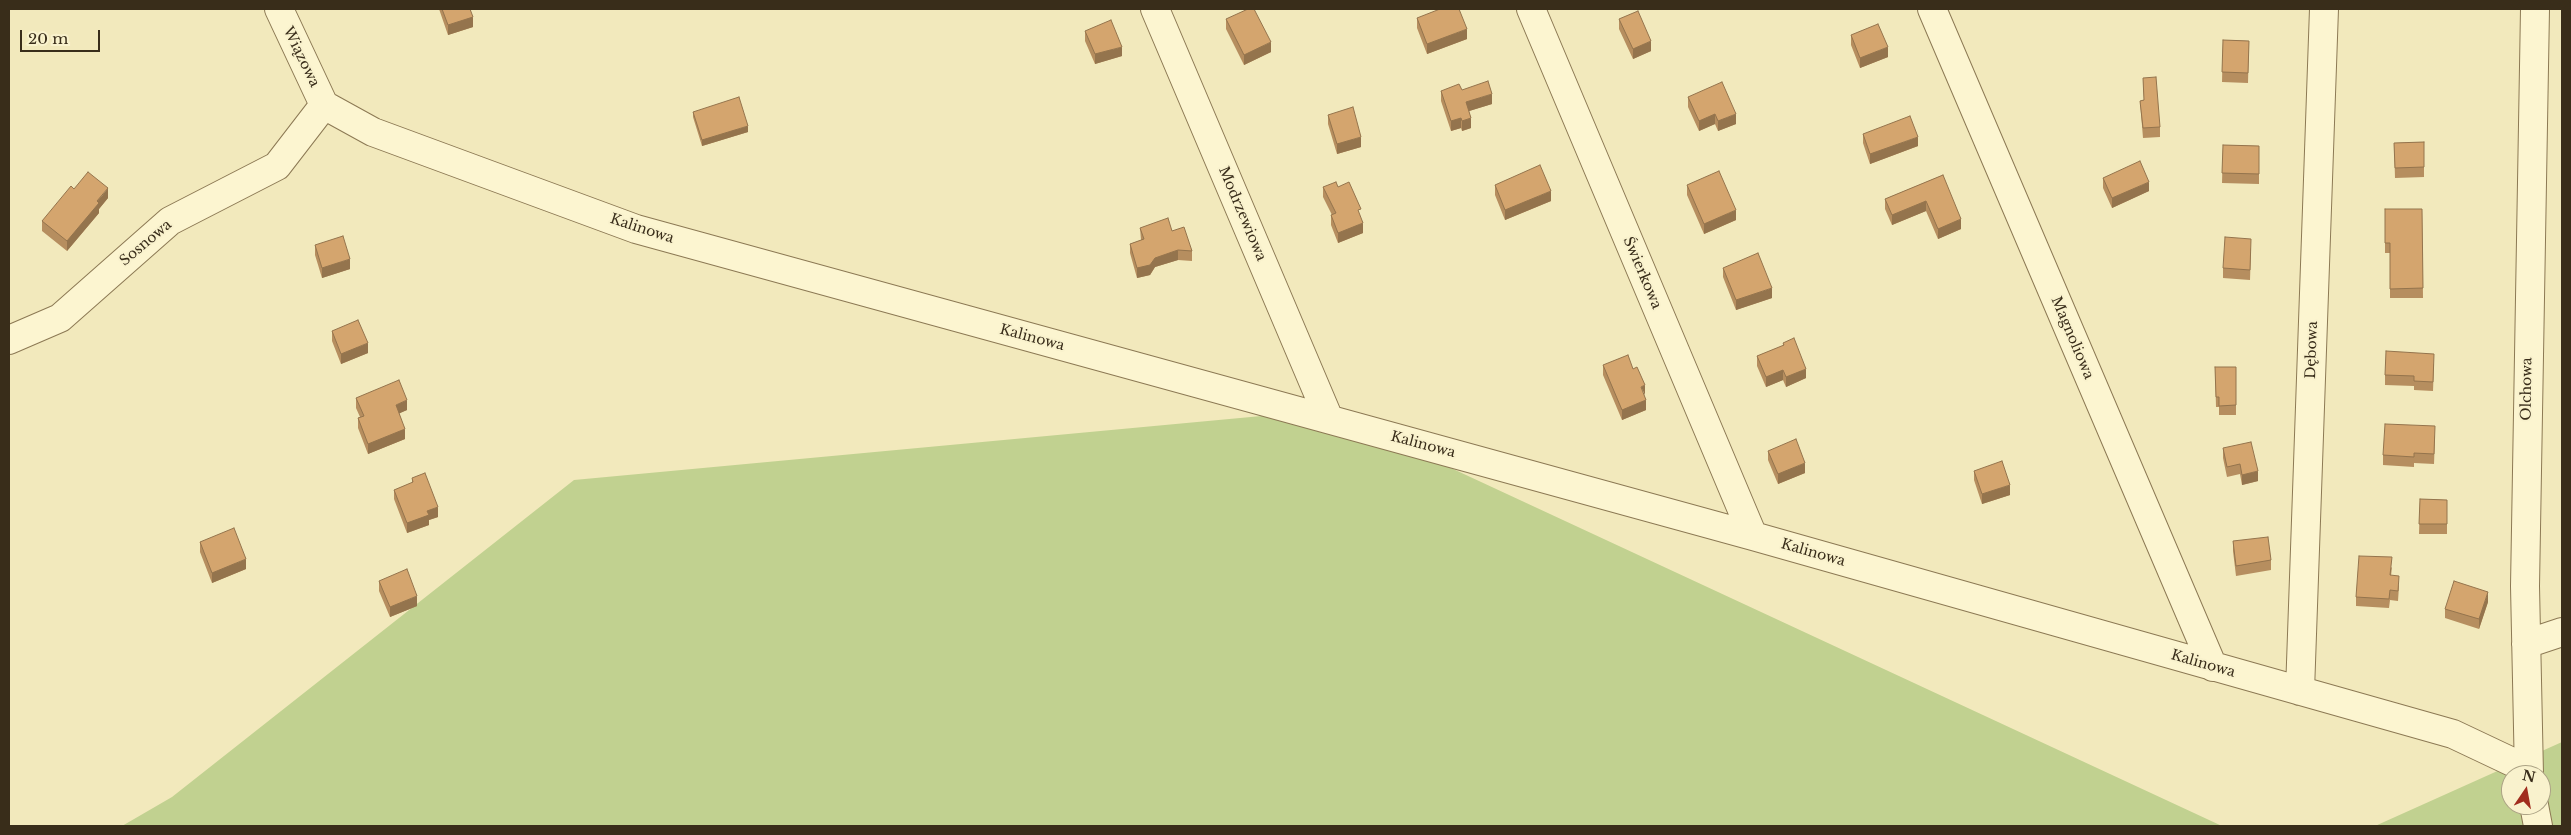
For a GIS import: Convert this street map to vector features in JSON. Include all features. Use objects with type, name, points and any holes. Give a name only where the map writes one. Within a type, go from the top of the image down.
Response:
[{"type":"street","name":"Wiązowa","points":[[279,9],[324,105]]},
{"type":"street","name":"Modrzewiowa","points":[[1155,9],[1329,419]]},
{"type":"street","name":"Świerkowa","points":[[1531,9],[1753,536]]},
{"type":"street","name":"Magnoliowa","points":[[1932,9],[2212,667]]},
{"type":"street","name":"Dębowa","points":[[2300,692],[2324,9]]},
{"type":"street","name":"Olchowa","points":[[2528,765],[2526,644],[2528,355],[2535,9]]},
{"type":"street","name":"Sosnowa","points":[[9,340],[60,318],[170,221],[277,166],[324,105]]},
{"type":"street","name":"Kalinowa","points":[[324,105],[373,132],[636,229],[1753,536],[2453,734],[2514,765]]},
{"type":"street","points":[[2526,644],[2562,632]]},
{"type":"green space","points":[[1326,410],[2222,826],[122,826],[172,797],[574,480]]},
{"type":"green space","points":[[2562,742],[2562,826],[2375,826],[2501,769],[2501,815],[2551,815],[2551,765],[2511,765]]},
{"type":"building","points":[[442,9],[470,9],[473,17],[448,25]]},
{"type":"building","points":[[1248,9],[1254,9],[1271,42],[1244,55],[1226,19]]},
{"type":"building","points":[[1440,9],[1459,9],[1467,29],[1427,44],[1417,18]]},
{"type":"building","points":[[1638,11],[1651,41],[1633,49],[1619,19]]},
{"type":"building","points":[[1111,20],[1122,47],[1095,54],[1085,31]]},
{"type":"building","points":[[1878,24],[1888,47],[1860,58],[1851,35]]},
{"type":"building","points":[[2223,40],[2249,41],[2248,73],[2222,72]]},
{"type":"building","points":[[2156,77],[2160,127],[2143,128],[2140,101],[2144,100],[2143,78]]},
{"type":"building","points":[[1488,81],[1492,94],[1466,102],[1471,118],[1462,121],[1461,118],[1451,121],[1441,91],[1459,84],[1462,90]]},
{"type":"building","points":[[1722,82],[1736,114],[1718,121],[1715,114],[1699,121],[1688,97]]},
{"type":"building","points":[[739,97],[748,126],[702,140],[693,112]]},
{"type":"building","points":[[1353,107],[1361,137],[1337,144],[1328,115]]},
{"type":"building","points":[[1910,116],[1918,137],[1870,154],[1863,134]]},
{"type":"building","points":[[2424,142],[2424,167],[2395,168],[2394,143]]},
{"type":"building","points":[[2223,145],[2259,146],[2259,174],[2222,173]]},
{"type":"building","points":[[2140,161],[2149,182],[2112,198],[2103,178]]},
{"type":"building","points":[[1540,165],[1551,191],[1505,210],[1495,185]]},
{"type":"building","points":[[1719,171],[1736,210],[1704,224],[1687,185]]},
{"type":"building","points":[[88,172],[108,188],[97,201],[99,203],[67,241],[42,221],[71,186],[74,189]]},
{"type":"building","points":[[1943,175],[1961,219],[1938,229],[1926,201],[1892,215],[1885,199]]},
{"type":"building","points":[[1336,182],[1338,187],[1349,182],[1361,209],[1358,210],[1363,223],[1338,233],[1331,215],[1336,213],[1323,187]]},
{"type":"building","points":[[2385,209],[2422,209],[2423,288],[2390,289],[2390,243],[2385,243]]},
{"type":"building","points":[[1168,218],[1172,231],[1184,227],[1192,251],[1178,250],[1155,258],[1150,265],[1137,268],[1130,244],[1144,239],[1140,228]]},
{"type":"building","points":[[343,236],[350,259],[322,268],[315,245]]},
{"type":"building","points":[[2225,237],[2251,239],[2250,270],[2223,268]]},
{"type":"building","points":[[1758,253],[1772,288],[1736,300],[1723,268]]},
{"type":"building","points":[[358,320],[368,343],[341,354],[332,331]]},
{"type":"building","points":[[1794,338],[1806,369],[1786,377],[1783,370],[1766,377],[1757,356],[1784,345],[1783,343]]},
{"type":"building","points":[[2386,351],[2434,354],[2433,382],[2414,381],[2414,376],[2385,375]]},
{"type":"building","points":[[1628,355],[1633,369],[1637,367],[1645,385],[1641,387],[1646,400],[1622,410],[1603,365]]},
{"type":"building","points":[[2215,367],[2236,367],[2236,405],[2219,406],[2219,397],[2216,397]]},
{"type":"building","points":[[399,380],[407,400],[396,405],[405,429],[368,444],[358,418],[364,416],[356,398]]},
{"type":"building","points":[[2385,424],[2435,426],[2434,454],[2414,453],[2414,457],[2383,455]]},
{"type":"building","points":[[1796,439],[1805,463],[1778,474],[1768,451]]},
{"type":"building","points":[[2251,442],[2258,471],[2242,475],[2240,464],[2227,467],[2223,448]]},
{"type":"building","points":[[2002,461],[2010,485],[1982,494],[1974,471]]},
{"type":"building","points":[[425,473],[438,507],[427,511],[429,515],[407,523],[394,490],[413,482],[412,478]]},
{"type":"building","points":[[2420,499],[2447,500],[2447,524],[2419,524]]},
{"type":"building","points":[[234,528],[246,559],[212,573],[200,542]]},
{"type":"building","points":[[2268,537],[2271,560],[2236,566],[2233,541]]},
{"type":"building","points":[[2359,556],[2392,557],[2390,575],[2399,576],[2398,591],[2390,590],[2389,599],[2356,597]]},
{"type":"building","points":[[407,569],[417,596],[390,607],[379,581]]},
{"type":"building","points":[[2454,581],[2488,592],[2479,619],[2445,609]]}]
